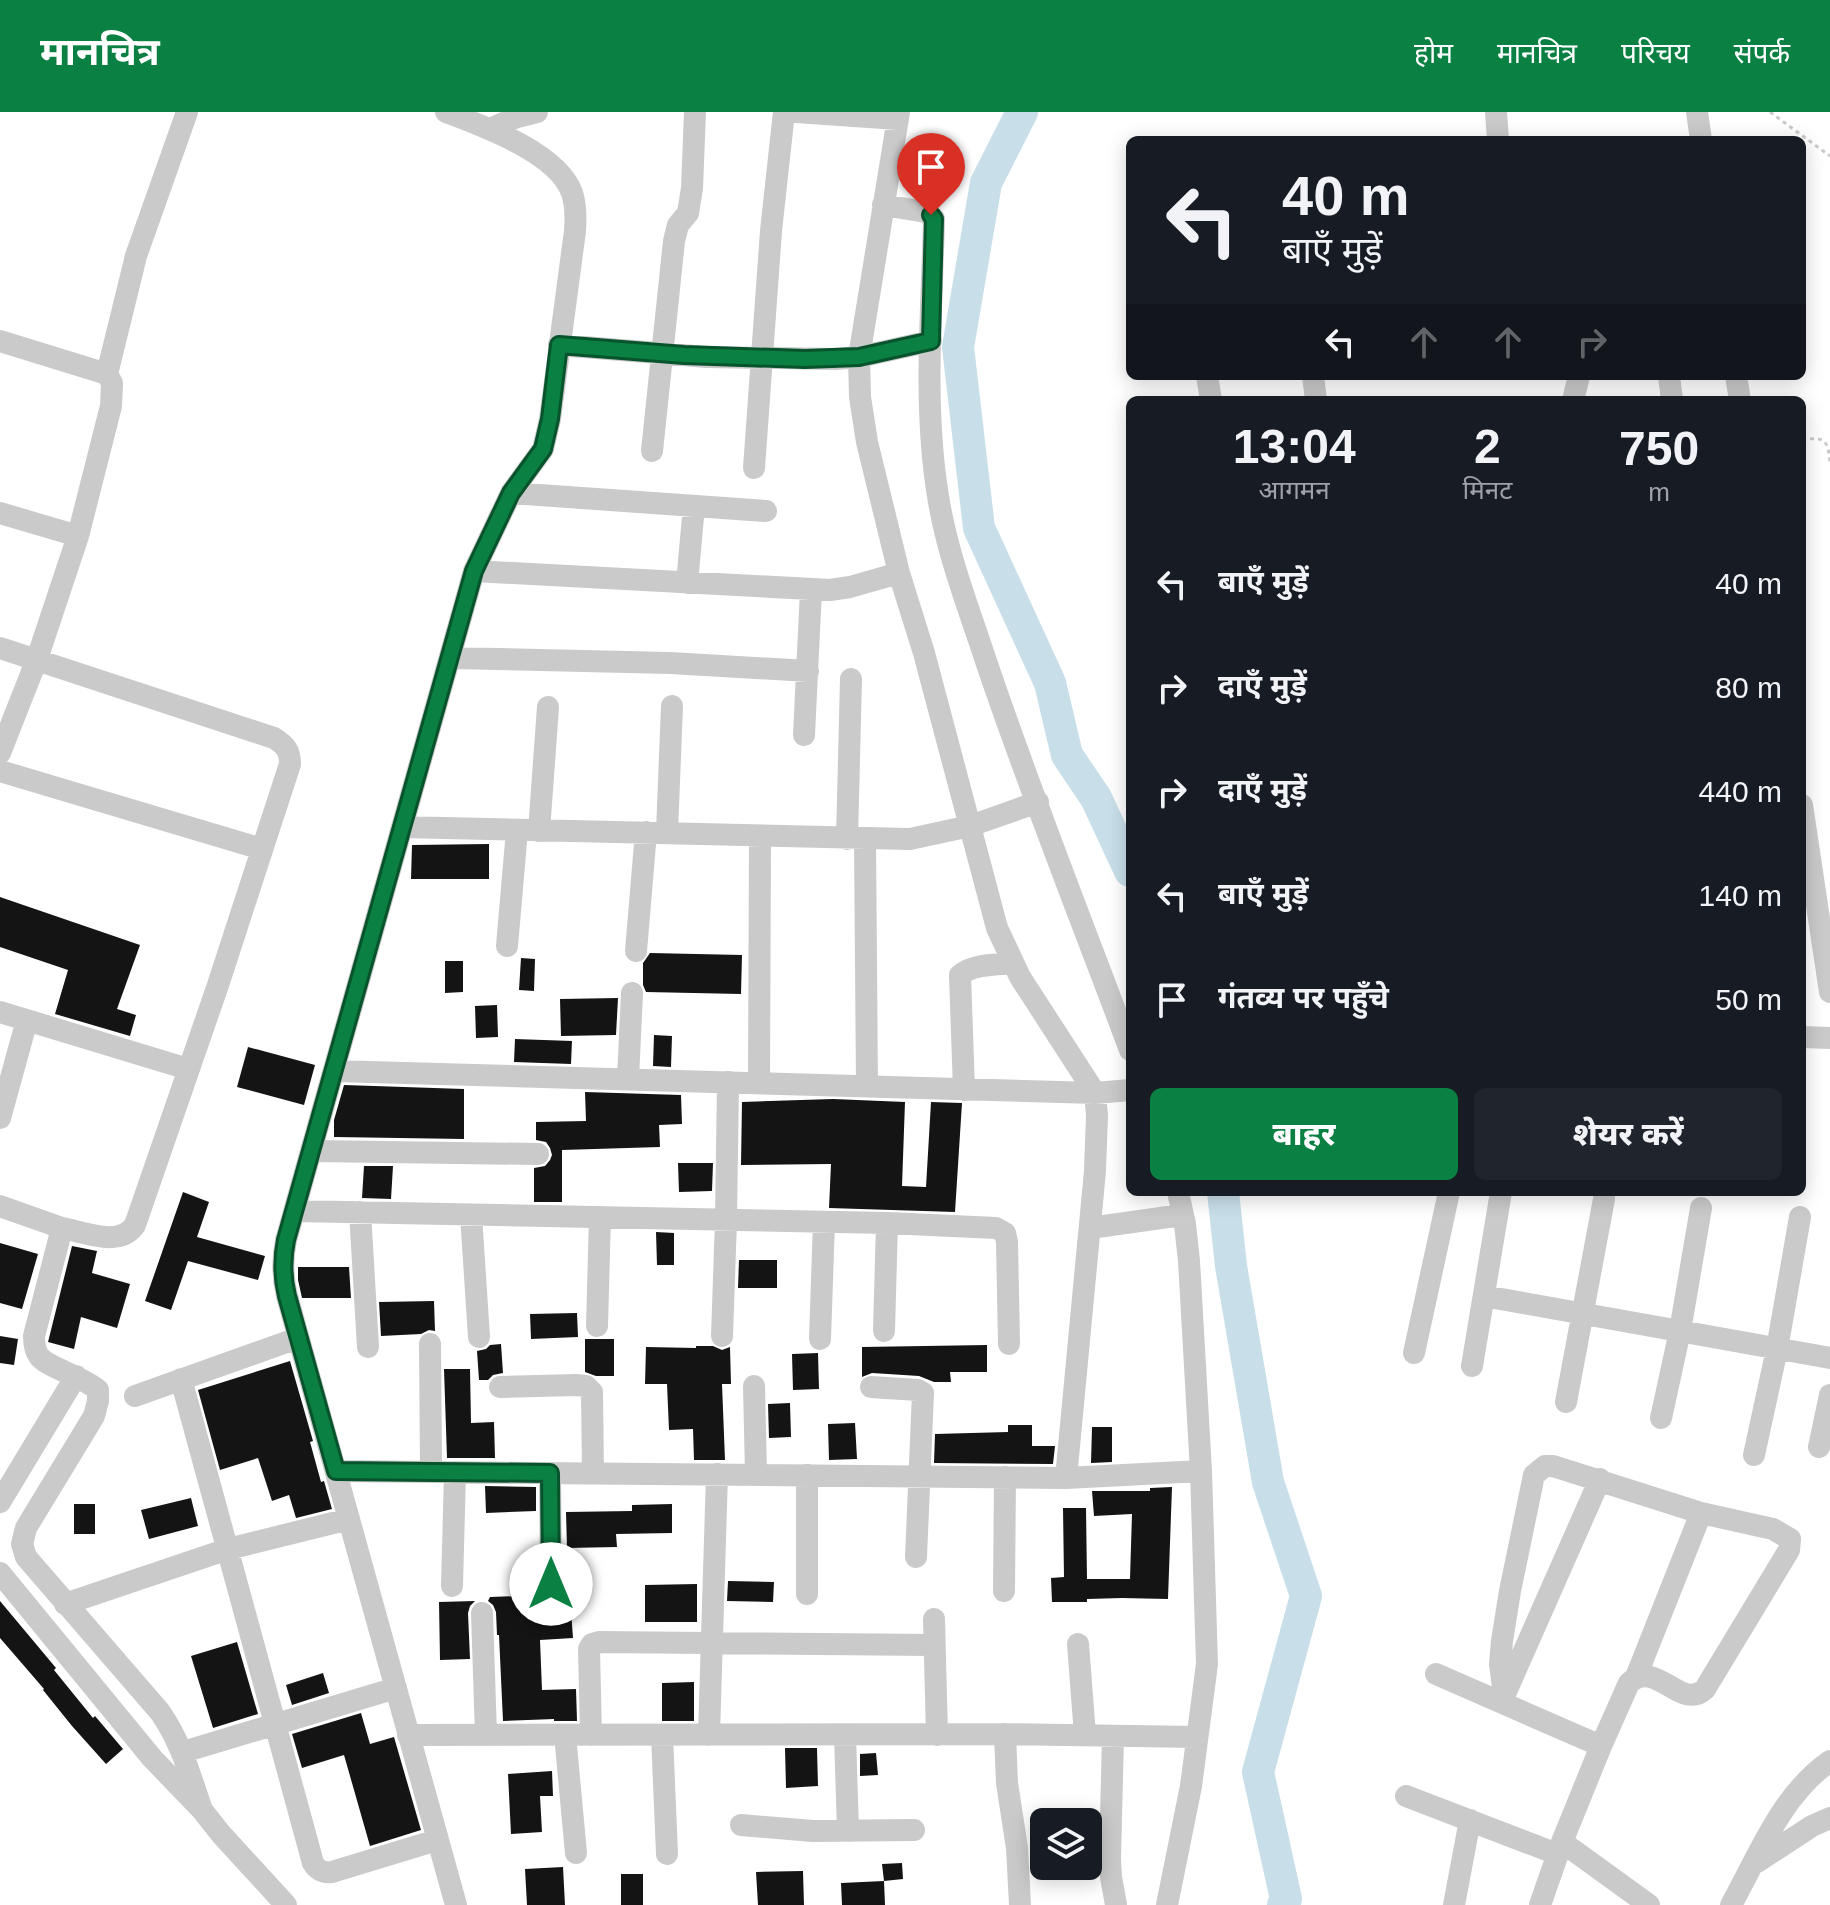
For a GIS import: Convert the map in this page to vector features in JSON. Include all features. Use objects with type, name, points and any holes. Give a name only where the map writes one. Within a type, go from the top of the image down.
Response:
[{"type":"street","points":[[0,753],[37,659],[78,536],[111,406],[112,383],[107,374],[136,256],[187,112]]},
{"type":"street","points":[[446,112],[516,142],[547,162],[571,190],[576,210],[575,231],[550,419],[543,449],[511,493],[474,571],[282,1260],[283,1278],[298,1338],[456,1905]]},
{"type":"street","points":[[490,129],[537,112]]},
{"type":"street","points":[[652,451],[674,241],[678,225],[688,213],[692,188],[695,112]]},
{"type":"street","points":[[754,468],[771,231],[784,112]]},
{"type":"street","points":[[796,112],[898,116],[859,357],[860,397],[867,442],[899,573],[924,653],[997,928],[1020,977],[1095,1093],[1097,1115],[1090,1228],[1066,1478]]},
{"type":"street","points":[[1496,112],[1498,136]]},
{"type":"street","points":[[1697,112],[1700,136]]},
{"type":"street","points":[[883,205],[926,212],[934,219],[931,431],[943,522],[1000,701],[1126,1039]]},
{"type":"street","points":[[0,341],[107,374]]},
{"type":"street","points":[[559,345],[662,354],[805,359],[859,357],[931,341]]},
{"type":"street","points":[[511,493],[766,511]]},
{"type":"street","points":[[687,583],[694,506]]},
{"type":"street","points":[[0,513],[78,536]]},
{"type":"street","points":[[474,571],[811,590],[850,587],[899,573]]},
{"type":"street","points":[[804,735],[811,590]]},
{"type":"street","points":[[0,648],[274,738],[285,745],[290,754],[290,764],[218,985],[131,1233],[111,1238],[62,1228],[0,1206]]},
{"type":"street","points":[[450,658],[670,663],[808,671]]},
{"type":"street","points":[[851,679],[867,1086]]},
{"type":"street","points":[[636,951],[656,832],[672,706]]},
{"type":"street","points":[[507,946],[548,707]]},
{"type":"street","points":[[0,771],[262,849]]},
{"type":"street","points":[[402,827],[910,839],[970,826],[1038,802]]},
{"type":"street","points":[[759,1083],[760,836]]},
{"type":"street","points":[[1806,850],[1830,992]]},
{"type":"street","points":[[964,1090],[960,975],[974,968],[1013,963]]},
{"type":"street","points":[[628,1079],[632,993]]},
{"type":"street","points":[[0,1012],[188,1069]]},
{"type":"street","points":[[0,1118],[27,1020]]},
{"type":"street","points":[[1806,1037],[1830,1038]]},
{"type":"street","points":[[334,1071],[964,1090],[1095,1093],[1126,1090]]},
{"type":"street","points":[[722,1336],[728,1082]]},
{"type":"street","points":[[312,1151],[538,1154]]},
{"type":"street","points":[[1167,1905],[1191,1786],[1207,1664],[1201,1471],[1189,1261],[1179,1196]]},
{"type":"street","points":[[1414,1353],[1448,1196]]},
{"type":"street","points":[[1472,1366],[1500,1196]]},
{"type":"street","points":[[1566,1402],[1604,1199]]},
{"type":"street","points":[[1661,1418],[1701,1208]]},
{"type":"street","points":[[295,1211],[996,1228],[1005,1233],[1007,1242],[1009,1344]]},
{"type":"street","points":[[360,1212],[368,1347]]},
{"type":"street","points":[[471,1215],[479,1337]]},
{"type":"street","points":[[1090,1228],[1182,1215]]},
{"type":"street","points":[[597,1326],[600,1217]]},
{"type":"street","points":[[1754,1455],[1777,1349],[1800,1217]]},
{"type":"street","points":[[820,1339],[824,1222]]},
{"type":"street","points":[[884,1331],[887,1223]]},
{"type":"street","points":[[62,1228],[34,1336],[35,1346],[43,1361],[89,1382],[98,1390],[98,1401],[94,1416],[26,1528],[22,1544],[26,1557],[171,1728],[183,1752],[202,1810]]},
{"type":"street","points":[[1484,1296],[1830,1358]]},
{"type":"street","points":[[135,1396],[298,1338]]},
{"type":"street","points":[[430,1344],[431,1471]]},
{"type":"street","points":[[0,1502],[76,1376]]},
{"type":"street","points":[[181,1379],[313,1863],[324,1873],[332,1872],[437,1840]]},
{"type":"street","points":[[500,1387],[586,1386],[592,1392],[593,1473]]},
{"type":"street","points":[[754,1386],[756,1474]]},
{"type":"street","points":[[871,1387],[918,1390],[923,1393],[916,1557]]},
{"type":"street","points":[[1819,1447],[1830,1395]]},
{"type":"street","points":[[1503,1699],[1500,1664],[1510,1591],[1534,1475],[1545,1466],[1600,1479],[1701,1513],[1773,1529],[1790,1539],[1789,1550],[1700,1694],[1685,1694],[1646,1675],[1636,1677]]},
{"type":"street","points":[[336,1471],[1066,1478],[1201,1471]]},
{"type":"street","points":[[452,1586],[455,1472]]},
{"type":"street","points":[[550,1473],[551,1584]]},
{"type":"street","points":[[709,1735],[717,1474]]},
{"type":"street","points":[[807,1475],[807,1594]]},
{"type":"street","points":[[1004,1591],[1005,1477]]},
{"type":"street","points":[[1503,1699],[1600,1479]]},
{"type":"street","points":[[1540,1905],[1601,1746],[1629,1683],[1636,1677],[1701,1513]]},
{"type":"street","points":[[65,1604],[228,1549],[349,1519]]},
{"type":"street","points":[[0,1573],[152,1758],[286,1905]]},
{"type":"street","points":[[482,1613],[486,1735]]},
{"type":"street","points":[[934,1619],[937,1735]]},
{"type":"street","points":[[591,1735],[589,1649],[599,1642],[934,1645]]},
{"type":"street","points":[[1078,1644],[1085,1735]]},
{"type":"street","points":[[1436,1674],[1503,1699],[1601,1746]]},
{"type":"street","points":[[183,1752],[396,1688]]},
{"type":"street","points":[[408,1735],[1005,1734],[1197,1737]]},
{"type":"street","points":[[1005,1734],[1020,1905]]},
{"type":"street","points":[[565,1735],[576,1853]]},
{"type":"street","points":[[662,1735],[667,1854]]},
{"type":"street","points":[[845,1735],[848,1831]]},
{"type":"street","points":[[1113,1736],[1110,1860],[1116,1905]]},
{"type":"street","points":[[1731,1905],[1795,1792],[1830,1761]]},
{"type":"street","points":[[1406,1796],[1560,1848],[1649,1905]]},
{"type":"street","points":[[1753,1865],[1812,1826],[1830,1818]]},
{"type":"street","points":[[1454,1905],[1470,1820]]},
{"type":"street","points":[[741,1825],[848,1831],[914,1830]]},
{"type":"path","points":[[1770,112],[1803,136]]},
{"type":"path","points":[[1806,138],[1830,156]]},
{"type":"path","points":[[1806,439],[1824,440],[1830,463]]},
{"type":"building","points":[[489,844],[489,879],[411,879],[412,845]]},
{"type":"building","points":[[0,897],[140,945],[117,1009],[136,1015],[130,1036],[55,1014],[68,970],[0,947]]},
{"type":"building","points":[[650,953],[742,955],[741,994],[646,992],[643,963]]},
{"type":"building","points":[[521,958],[535,959],[534,991],[519,990]]},
{"type":"building","points":[[445,961],[463,961],[463,992],[445,993]]},
{"type":"building","points":[[618,998],[616,1035],[561,1036],[560,999]]},
{"type":"building","points":[[497,1005],[498,1037],[476,1038],[475,1006]]},
{"type":"building","points":[[654,1035],[672,1036],[671,1067],[653,1066]]},
{"type":"building","points":[[515,1039],[572,1041],[571,1064],[514,1062]]},
{"type":"building","points":[[248,1047],[315,1065],[304,1105],[237,1087]]},
{"type":"building","points":[[344,1085],[464,1089],[464,1139],[334,1137],[334,1120]]},
{"type":"building","points":[[585,1092],[681,1095],[682,1124],[659,1125],[660,1147],[562,1150],[562,1202],[534,1202],[534,1168],[545,1166],[552,1155],[546,1142],[536,1140],[536,1122],[586,1121]]},
{"type":"building","points":[[833,1099],[905,1102],[902,1186],[926,1187],[931,1102],[962,1103],[955,1212],[829,1208],[831,1164],[741,1165],[742,1102]]},
{"type":"building","points":[[678,1163],[713,1163],[712,1191],[679,1192]]},
{"type":"building","points":[[364,1166],[393,1166],[391,1199],[362,1198]]},
{"type":"building","points":[[183,1192],[209,1202],[197,1237],[265,1256],[258,1280],[188,1261],[171,1310],[145,1301]]},
{"type":"building","points":[[656,1232],[674,1233],[674,1265],[657,1265]]},
{"type":"building","points":[[0,1243],[38,1254],[22,1309],[0,1303]]},
{"type":"building","points":[[72,1246],[97,1251],[92,1273],[130,1284],[117,1328],[81,1317],[74,1349],[48,1342]]},
{"type":"building","points":[[739,1260],[777,1260],[777,1288],[738,1288]]},
{"type":"building","points":[[298,1267],[349,1267],[351,1298],[302,1298]]},
{"type":"building","points":[[434,1301],[435,1331],[381,1336],[379,1302]]},
{"type":"building","points":[[577,1313],[578,1337],[531,1339],[530,1314]]},
{"type":"building","points":[[0,1336],[18,1339],[14,1365],[0,1363]]},
{"type":"building","points":[[585,1339],[614,1339],[614,1376],[596,1376],[585,1372]]},
{"type":"building","points":[[501,1344],[503,1373],[493,1375],[488,1380],[479,1380],[477,1351]]},
{"type":"building","points":[[987,1345],[987,1372],[950,1372],[951,1382],[872,1373],[862,1377],[862,1347]]},
{"type":"building","points":[[713,1346],[722,1350],[730,1347],[731,1384],[722,1384],[725,1460],[694,1460],[693,1429],[669,1430],[667,1384],[645,1384],[646,1347]]},
{"type":"building","points":[[818,1353],[819,1389],[793,1390],[792,1354]]},
{"type":"building","points":[[290,1361],[313,1441],[310,1442],[321,1482],[324,1481],[332,1509],[296,1518],[289,1495],[272,1501],[258,1458],[220,1470],[198,1390]]},
{"type":"building","points":[[444,1369],[470,1369],[471,1423],[494,1422],[495,1458],[447,1458]]},
{"type":"building","points":[[790,1403],[791,1437],[769,1438],[768,1404]]},
{"type":"building","points":[[855,1423],[857,1459],[829,1460],[828,1424]]},
{"type":"building","points":[[1008,1425],[1032,1425],[1032,1446],[1055,1446],[1053,1464],[934,1463],[935,1434],[1008,1432]]},
{"type":"building","points":[[1092,1427],[1112,1427],[1112,1462],[1091,1463]]},
{"type":"building","points":[[485,1486],[536,1487],[536,1511],[486,1513]]},
{"type":"building","points":[[1172,1487],[1168,1599],[1052,1602],[1051,1578],[1064,1577],[1063,1508],[1086,1508],[1087,1579],[1130,1579],[1132,1514],[1094,1516],[1092,1491],[1150,1491],[1150,1488]]},
{"type":"building","points":[[191,1498],[198,1526],[149,1539],[141,1510]]},
{"type":"building","points":[[74,1504],[95,1504],[95,1534],[74,1534]]},
{"type":"building","points":[[672,1504],[672,1533],[616,1534],[617,1547],[567,1548],[566,1512],[632,1511],[632,1505]]},
{"type":"building","points":[[728,1581],[774,1582],[773,1602],[727,1601]]},
{"type":"building","points":[[697,1584],[697,1622],[645,1622],[645,1585]]},
{"type":"building","points":[[520,1596],[520,1599],[570,1597],[573,1638],[540,1640],[542,1690],[576,1689],[577,1721],[503,1721],[499,1635],[496,1612],[488,1601],[490,1597]]},
{"type":"building","points":[[0,1601],[93,1718],[95,1716],[123,1749],[106,1764],[0,1638]]},
{"type":"building","points":[[475,1601],[468,1613],[470,1659],[440,1660],[439,1602]]},
{"type":"building","points":[[237,1642],[258,1714],[213,1728],[191,1656]]},
{"type":"building","points":[[323,1673],[329,1693],[292,1705],[286,1685]]},
{"type":"building","points":[[694,1682],[694,1721],[662,1721],[662,1683]]},
{"type":"building","points":[[361,1713],[370,1744],[394,1737],[421,1830],[370,1846],[344,1755],[302,1768],[292,1734]]},
{"type":"building","points":[[785,1748],[817,1748],[818,1786],[786,1788]]},
{"type":"building","points":[[876,1753],[878,1775],[860,1776],[860,1754]]},
{"type":"building","points":[[552,1771],[553,1796],[540,1796],[542,1832],[511,1834],[508,1774]]},
{"type":"building","points":[[902,1863],[903,1879],[884,1881],[882,1864]]},
{"type":"building","points":[[563,1867],[565,1905],[527,1905],[525,1869]]},
{"type":"building","points":[[803,1871],[804,1905],[758,1905],[756,1872]]},
{"type":"building","points":[[621,1874],[643,1874],[643,1905],[621,1905]]},
{"type":"building","points":[[884,1881],[885,1905],[842,1905],[841,1883]]},
{"type":"waterway","points":[[1022,112],[986,183],[958,347],[979,528],[1050,683],[1067,755],[1096,798],[1126,862]]},
{"type":"waterway","points":[[1223,1196],[1231,1266],[1268,1482],[1306,1596],[1258,1772],[1286,1899],[1283,1905]]},
{"type":"route","points":[[551,1584],[550,1473],[336,1471],[283,1278],[282,1260],[286,1240],[474,571],[511,493],[543,449],[559,345],[684,355],[835,359],[859,357],[931,341],[934,219],[931,215]]}]
